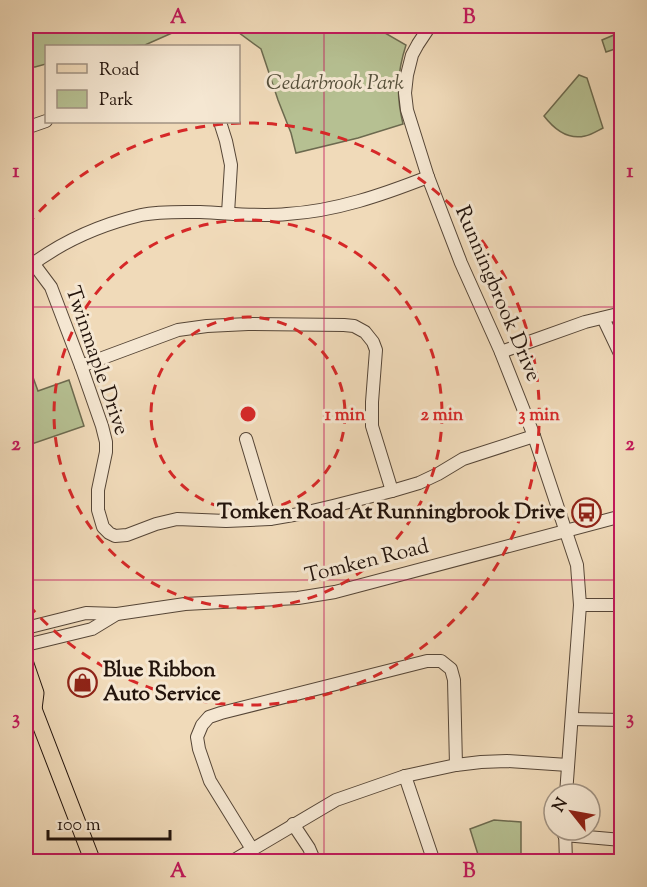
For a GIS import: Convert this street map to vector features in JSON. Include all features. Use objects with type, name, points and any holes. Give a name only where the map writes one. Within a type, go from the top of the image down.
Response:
[{"type":"main road","points":[[26,664],[36,693],[30,705],[93,861]]},
{"type":"street","name":"Runningbrook Drive","points":[[430,26],[412,55],[405,93],[407,110],[428,177],[461,263],[501,352],[534,436],[577,565],[580,604],[567,782]]},
{"type":"street","points":[[26,128],[45,121]]},
{"type":"street","points":[[220,123],[231,165],[228,213]]},
{"type":"street","points":[[29,266],[48,252],[69,241],[101,227],[142,215],[172,212],[262,216],[290,214],[353,204],[428,177]]},
{"type":"street","name":"Twinmaple Drive","points":[[29,266],[51,287],[81,366],[106,442],[97,500],[103,527],[115,536],[177,519],[226,521],[270,519],[299,514],[419,483],[463,459],[534,436]]},
{"type":"street","points":[[501,352],[585,322],[621,313]]},
{"type":"street","points":[[603,318],[621,358]]},
{"type":"street","points":[[81,366],[178,330],[248,324],[354,326],[365,332],[376,350],[372,426],[392,491]]},
{"type":"street","points":[[246,439],[270,519]]},
{"type":"street","name":"Tomken Road","points":[[26,628],[86,613],[117,614],[185,604],[298,598],[335,592],[621,516]]},
{"type":"street","points":[[580,604],[621,605]]},
{"type":"street","name":"Tomken Road","points":[[26,645],[92,629],[117,614]]},
{"type":"street","points":[[252,849],[210,781],[199,748],[197,737],[202,725],[209,717],[220,712],[427,661],[441,661],[451,669],[454,680],[456,765]]},
{"type":"street","points":[[572,719],[621,720]]},
{"type":"street","points":[[231,861],[336,800],[405,776],[481,762],[507,761],[568,765]]},
{"type":"street","points":[[405,776],[434,861]]},
{"type":"street","points":[[292,824],[315,861]]},
{"type":"street","points":[[602,838],[621,840]]},
{"type":"street","points":[[565,842],[566,861]]},
{"type":"green space","points":[[26,26],[199,26],[172,33],[145,45],[45,45],[45,64],[26,67]]},
{"type":"green space","name":"Cedarbrook Park","points":[[226,26],[373,26],[406,45],[398,84],[403,124],[296,153],[261,49]]},
{"type":"green space","points":[[621,32],[621,47],[606,52],[602,40]]},
{"type":"green space","points":[[579,75],[587,78],[603,128],[590,135],[579,137],[562,132],[544,116]]},
{"type":"green space","points":[[30,369],[38,391],[69,380],[84,426],[26,446],[26,370]]},
{"type":"green space","points":[[494,820],[521,822],[521,861],[480,861],[470,829]]},
{"type":"waterway","points":[[26,35],[42,26]]},
{"type":"place","name":"Tomken Road At Runningbrook Drive","points":[[586,513]]},
{"type":"place","name":"Blue Ribbon Auto Service","points":[[82,683]]}]
